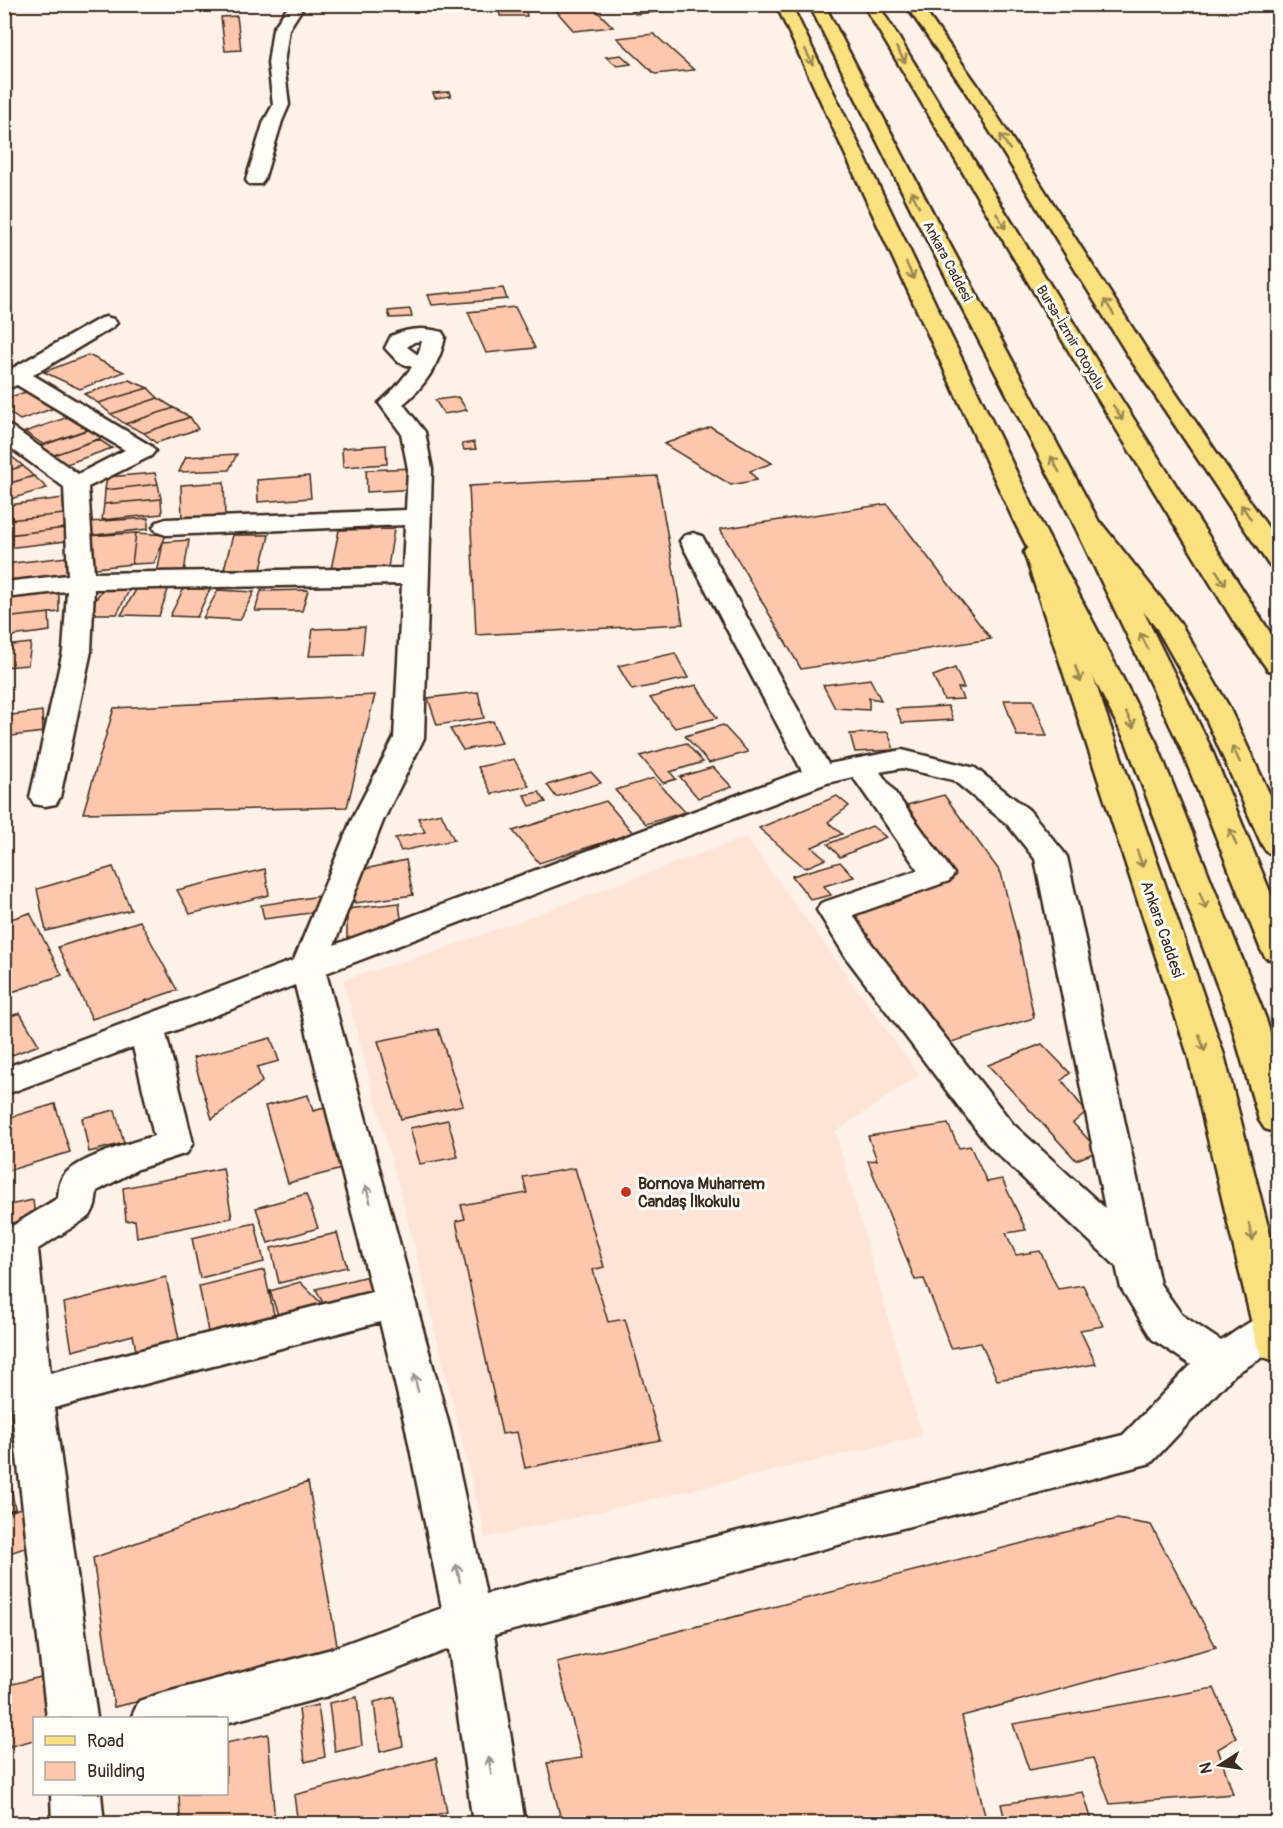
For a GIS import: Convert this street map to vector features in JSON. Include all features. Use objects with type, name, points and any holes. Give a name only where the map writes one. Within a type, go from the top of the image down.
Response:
[{"type":"main road","name":"Ankara Caddesi","points":[[783,4],[1026,519],[1141,742],[1248,1019],[1278,1120]]},
{"type":"main road","name":"Ankara Caddesi","points":[[816,4],[925,218],[1083,516],[1195,746],[1278,950]]},
{"type":"main road","name":"Bursa-İzmir Otoyolu","points":[[870,4],[1093,373],[1248,622],[1278,664]]},
{"type":"main road","points":[[912,4],[970,86],[1140,357],[1278,560]]},
{"type":"main road","name":"Ankara Caddesi","points":[[1083,516],[1169,627],[1214,705],[1278,845]]},
{"type":"main road","name":"Ankara Caddesi","points":[[1026,519],[1206,1055],[1277,1337]]},
{"type":"street","points":[[255,180],[273,121],[281,105],[276,63],[281,29],[298,4]]},
{"type":"street","points":[[11,379],[106,323]]},
{"type":"street","points":[[425,363],[403,393],[390,403],[413,432],[420,468],[409,738],[367,821],[308,968],[428,1430],[468,1620],[499,1824]]},
{"type":"street","points":[[11,379],[143,451],[76,484]]},
{"type":"street","points":[[4,432],[76,484]]},
{"type":"street","points":[[45,797],[77,651],[81,581],[76,484]]},
{"type":"street","points":[[165,527],[418,517]]},
{"type":"street","points":[[693,541],[819,776]]},
{"type":"street","points":[[4,590],[81,581],[416,576]]},
{"type":"street","points":[[4,1082],[819,776],[902,759],[964,774],[1018,817],[1051,857],[1141,1288],[1167,1327],[1220,1362]]},
{"type":"street","points":[[861,767],[938,874],[832,909],[859,951],[1000,1134],[1134,1258]]},
{"type":"street","points":[[72,1717],[31,1396],[18,1242],[76,1206],[79,1183],[124,1159],[174,1143],[147,1029]]},
{"type":"street","points":[[31,1396],[396,1302]]},
{"type":"street","points":[[163,1717],[328,1673],[468,1620],[1136,1450],[1220,1362],[1277,1337]]},
{"type":"street","points":[[76,1795],[78,1824]]},
{"type":"shaded area","name":"Bornova Muharrem Candaş İlkokulu","points":[[746,837],[919,1075],[835,1132],[922,1436],[486,1538],[405,1209],[343,980],[438,951]]},
{"type":"building","points":[[222,4],[257,4],[252,8],[220,6]]},
{"type":"building","points":[[490,4],[520,4],[522,7],[493,9]]},
{"type":"building","points":[[550,4],[590,4],[613,27],[574,31]]},
{"type":"building","points":[[624,4],[659,4],[666,11],[635,14]]},
{"type":"building","points":[[525,8],[527,16],[500,16],[499,9]]},
{"type":"building","points":[[237,16],[241,50],[225,51],[221,17]]},
{"type":"building","points":[[654,34],[694,70],[655,74],[617,38]]},
{"type":"building","points":[[621,55],[631,64],[617,66],[606,57]]},
{"type":"building","points":[[449,92],[451,96],[435,98],[433,93]]},
{"type":"building","points":[[503,288],[507,299],[432,305],[428,295]]},
{"type":"building","points":[[515,307],[535,348],[486,353],[468,312]]},
{"type":"building","points":[[410,309],[412,317],[390,318],[388,311]]},
{"type":"building","points":[[88,355],[124,372],[80,389],[44,372]]},
{"type":"building","points":[[129,380],[148,388],[98,403],[84,394]]},
{"type":"building","points":[[148,388],[158,398],[111,414],[98,403]]},
{"type":"building","points":[[35,389],[60,406],[20,420],[4,409],[4,399]]},
{"type":"building","points":[[458,397],[467,410],[444,414],[435,400]]},
{"type":"building","points":[[158,398],[174,408],[125,424],[111,414]]},
{"type":"building","points":[[174,408],[190,417],[144,433],[125,424]]},
{"type":"building","points":[[71,416],[90,429],[44,445],[25,432]]},
{"type":"building","points":[[190,417],[198,429],[156,443],[144,433]]},
{"type":"building","points":[[711,427],[772,463],[750,471],[757,480],[731,485],[664,444]]},
{"type":"building","points":[[88,429],[102,438],[51,456],[37,447]]},
{"type":"building","points":[[98,439],[112,448],[64,465],[51,456]]},
{"type":"building","points":[[474,442],[476,449],[464,450],[462,444]]},
{"type":"building","points":[[386,445],[387,464],[343,467],[342,448]]},
{"type":"building","points":[[237,454],[229,470],[179,472],[186,457]]},
{"type":"building","points":[[10,455],[23,466],[4,472],[4,456]]},
{"type":"building","points":[[23,466],[33,476],[4,485],[4,472]]},
{"type":"building","points":[[414,468],[416,489],[367,492],[366,470]]},
{"type":"building","points":[[155,473],[158,484],[105,490],[107,477]]},
{"type":"building","points":[[34,476],[47,488],[4,501],[4,485]]},
{"type":"building","points":[[309,476],[311,498],[258,502],[257,480]]},
{"type":"building","points":[[657,476],[683,624],[476,635],[469,486]]},
{"type":"building","points":[[224,482],[225,518],[182,522],[181,485]]},
{"type":"building","points":[[158,484],[161,499],[104,504],[105,490]]},
{"type":"building","points":[[63,498],[64,514],[9,520],[9,505]]},
{"type":"building","points":[[161,499],[162,514],[102,520],[104,504]]},
{"type":"building","points":[[887,504],[991,639],[801,669],[720,529]]},
{"type":"building","points":[[64,514],[65,528],[9,535],[9,520]]},
{"type":"building","points":[[148,518],[148,529],[86,536],[88,522]]},
{"type":"building","points":[[65,528],[66,541],[7,548],[7,535]]},
{"type":"building","points":[[394,529],[387,574],[330,574],[339,530]]},
{"type":"building","points":[[136,533],[132,564],[86,569],[86,536]]},
{"type":"building","points":[[136,533],[166,535],[154,563],[132,564]]},
{"type":"building","points":[[233,535],[269,535],[261,569],[224,569]]},
{"type":"building","points":[[189,540],[184,572],[157,574],[163,542]]},
{"type":"building","points":[[67,557],[67,579],[4,586],[4,564]]},
{"type":"building","points":[[140,583],[170,584],[159,616],[121,615]]},
{"type":"building","points":[[132,585],[117,614],[87,614],[104,586]]},
{"type":"building","points":[[184,588],[210,589],[197,617],[170,616]]},
{"type":"building","points":[[218,590],[254,592],[240,620],[203,618]]},
{"type":"building","points":[[308,590],[302,611],[255,611],[261,591]]},
{"type":"building","points":[[59,593],[59,612],[4,618],[4,599]]},
{"type":"building","points":[[49,613],[50,631],[4,637],[4,618]]},
{"type":"building","points":[[365,627],[362,655],[309,656],[313,629]]},
{"type":"building","points":[[31,643],[28,665],[4,667],[4,646]]},
{"type":"building","points":[[675,653],[688,678],[632,690],[618,666]]},
{"type":"building","points":[[955,668],[964,688],[958,688],[963,699],[944,700],[933,676]]},
{"type":"building","points":[[870,679],[881,700],[869,698],[869,710],[835,708],[823,685]]},
{"type":"building","points":[[696,685],[717,718],[675,728],[650,698]]},
{"type":"building","points":[[478,692],[484,718],[437,725],[428,698]]},
{"type":"building","points":[[375,695],[347,807],[83,813],[114,708]]},
{"type":"building","points":[[1004,700],[1033,700],[1047,736],[1017,736]]},
{"type":"building","points":[[948,706],[953,720],[902,723],[896,709]]},
{"type":"building","points":[[42,711],[43,732],[4,737],[4,716]]},
{"type":"building","points":[[493,721],[502,743],[463,750],[450,729]]},
{"type":"building","points":[[723,725],[748,752],[709,763],[685,736]]},
{"type":"building","points":[[888,732],[894,750],[855,752],[850,734]]},
{"type":"building","points":[[686,743],[703,762],[670,772],[676,779],[663,783],[640,756]]},
{"type":"building","points":[[514,759],[529,786],[492,794],[478,767]]},
{"type":"building","points":[[713,767],[732,787],[698,798],[680,777]]},
{"type":"building","points":[[591,772],[601,783],[556,797],[547,785]]},
{"type":"building","points":[[654,778],[685,812],[646,824],[615,790]]},
{"type":"building","points":[[539,792],[546,802],[530,806],[524,795]]},
{"type":"building","points":[[944,795],[1001,873],[1019,943],[1034,1018],[948,1043],[849,914],[952,874],[907,805]]},
{"type":"building","points":[[837,796],[849,806],[828,822],[842,834],[812,847],[826,859],[805,868],[759,828]]},
{"type":"building","points":[[606,801],[633,833],[539,863],[513,831]]},
{"type":"building","points":[[441,813],[454,840],[401,851],[395,838],[425,832],[418,818]]},
{"type":"building","points":[[872,826],[886,837],[840,857],[828,844]]},
{"type":"building","points":[[406,860],[413,895],[355,903],[351,872]]},
{"type":"building","points":[[840,862],[854,877],[824,886],[831,895],[811,900],[792,876]]},
{"type":"building","points":[[113,867],[131,910],[46,931],[37,889]]},
{"type":"building","points":[[265,869],[269,895],[190,914],[177,890]]},
{"type":"building","points":[[320,896],[318,912],[264,919],[261,905]]},
{"type":"building","points":[[399,903],[402,926],[347,938],[347,909]]},
{"type":"building","points":[[30,913],[62,975],[12,992],[4,978],[4,921]]},
{"type":"building","points":[[140,921],[177,990],[92,1019],[58,947]]},
{"type":"building","points":[[20,1013],[39,1045],[4,1058],[4,1018]]},
{"type":"building","points":[[438,1029],[463,1105],[401,1119],[378,1041]]},
{"type":"building","points":[[271,1038],[279,1061],[257,1067],[262,1082],[212,1119],[193,1058]]},
{"type":"building","points":[[1042,1044],[1070,1073],[1062,1080],[1086,1112],[1073,1123],[1099,1151],[1076,1160],[988,1065]]},
{"type":"building","points":[[308,1095],[313,1111],[336,1105],[357,1165],[288,1183],[265,1106]]},
{"type":"building","points":[[55,1104],[70,1152],[4,1172],[4,1119]]},
{"type":"building","points":[[115,1110],[124,1143],[89,1152],[82,1118]]},
{"type":"building","points":[[448,1120],[458,1157],[420,1164],[410,1128]]},
{"type":"building","points":[[948,1124],[959,1148],[970,1146],[987,1182],[1002,1179],[1026,1230],[1006,1233],[1016,1255],[1040,1251],[1058,1289],[1083,1285],[1103,1326],[1080,1330],[1096,1364],[997,1380],[981,1343],[951,1348],[924,1279],[915,1280],[868,1161],[877,1160],[868,1136]]},
{"type":"building","points":[[223,1168],[232,1218],[137,1237],[135,1220],[126,1221],[123,1188]]},
{"type":"building","points":[[575,1168],[604,1267],[593,1270],[608,1322],[625,1319],[660,1440],[525,1468],[517,1432],[502,1434],[456,1221],[465,1219],[461,1205],[527,1193],[523,1177]]},
{"type":"building","points":[[306,1194],[318,1228],[268,1243],[256,1208]]},
{"type":"building","points":[[33,1200],[36,1226],[4,1252],[4,1206]]},
{"type":"building","points":[[255,1223],[264,1262],[200,1278],[192,1238]]},
{"type":"building","points":[[337,1233],[347,1267],[279,1283],[271,1248]]},
{"type":"building","points":[[264,1270],[275,1319],[210,1342],[199,1286]]},
{"type":"building","points":[[376,1274],[374,1319],[325,1307],[316,1289]]},
{"type":"building","points":[[166,1277],[180,1344],[137,1355],[133,1335],[72,1351],[64,1303]]},
{"type":"building","points":[[300,1282],[325,1307],[287,1342],[270,1291]]},
{"type":"building","points":[[13,1345],[21,1394],[4,1399],[4,1348]]},
{"type":"building","points":[[4,1446],[15,1509],[4,1512]]},
{"type":"building","points":[[308,1482],[339,1656],[114,1707],[93,1558]]},
{"type":"building","points":[[34,1503],[42,1542],[4,1555],[4,1514]]},
{"type":"building","points":[[1117,1519],[1151,1525],[1216,1647],[962,1716],[987,1824],[562,1824],[547,1763],[582,1758],[557,1662]]},
{"type":"building","points":[[45,1676],[47,1717],[33,1717],[33,1740],[4,1748],[4,1686]]},
{"type":"building","points":[[1214,1688],[1236,1738],[1218,1749],[1233,1794],[1110,1804],[1093,1758],[1029,1770],[1013,1724]]},
{"type":"building","points":[[357,1697],[362,1746],[335,1752],[329,1703]]},
{"type":"building","points":[[395,1697],[403,1746],[380,1752],[374,1702]]},
{"type":"building","points":[[318,1705],[325,1757],[305,1762],[299,1709]]},
{"type":"building","points":[[268,1734],[275,1824],[171,1824],[180,1819],[179,1795],[228,1795],[228,1743]]},
{"type":"building","points":[[436,1758],[447,1812],[402,1824],[298,1824],[294,1795]]},
{"type":"building","points":[[1083,1792],[1093,1824],[1006,1824],[1001,1804]]},
{"type":"building","points":[[53,1814],[54,1824],[23,1824]]},
{"type":"place","name":"Bornova Muharrem Candaş İlkokulu","points":[[626,1192]]}]
